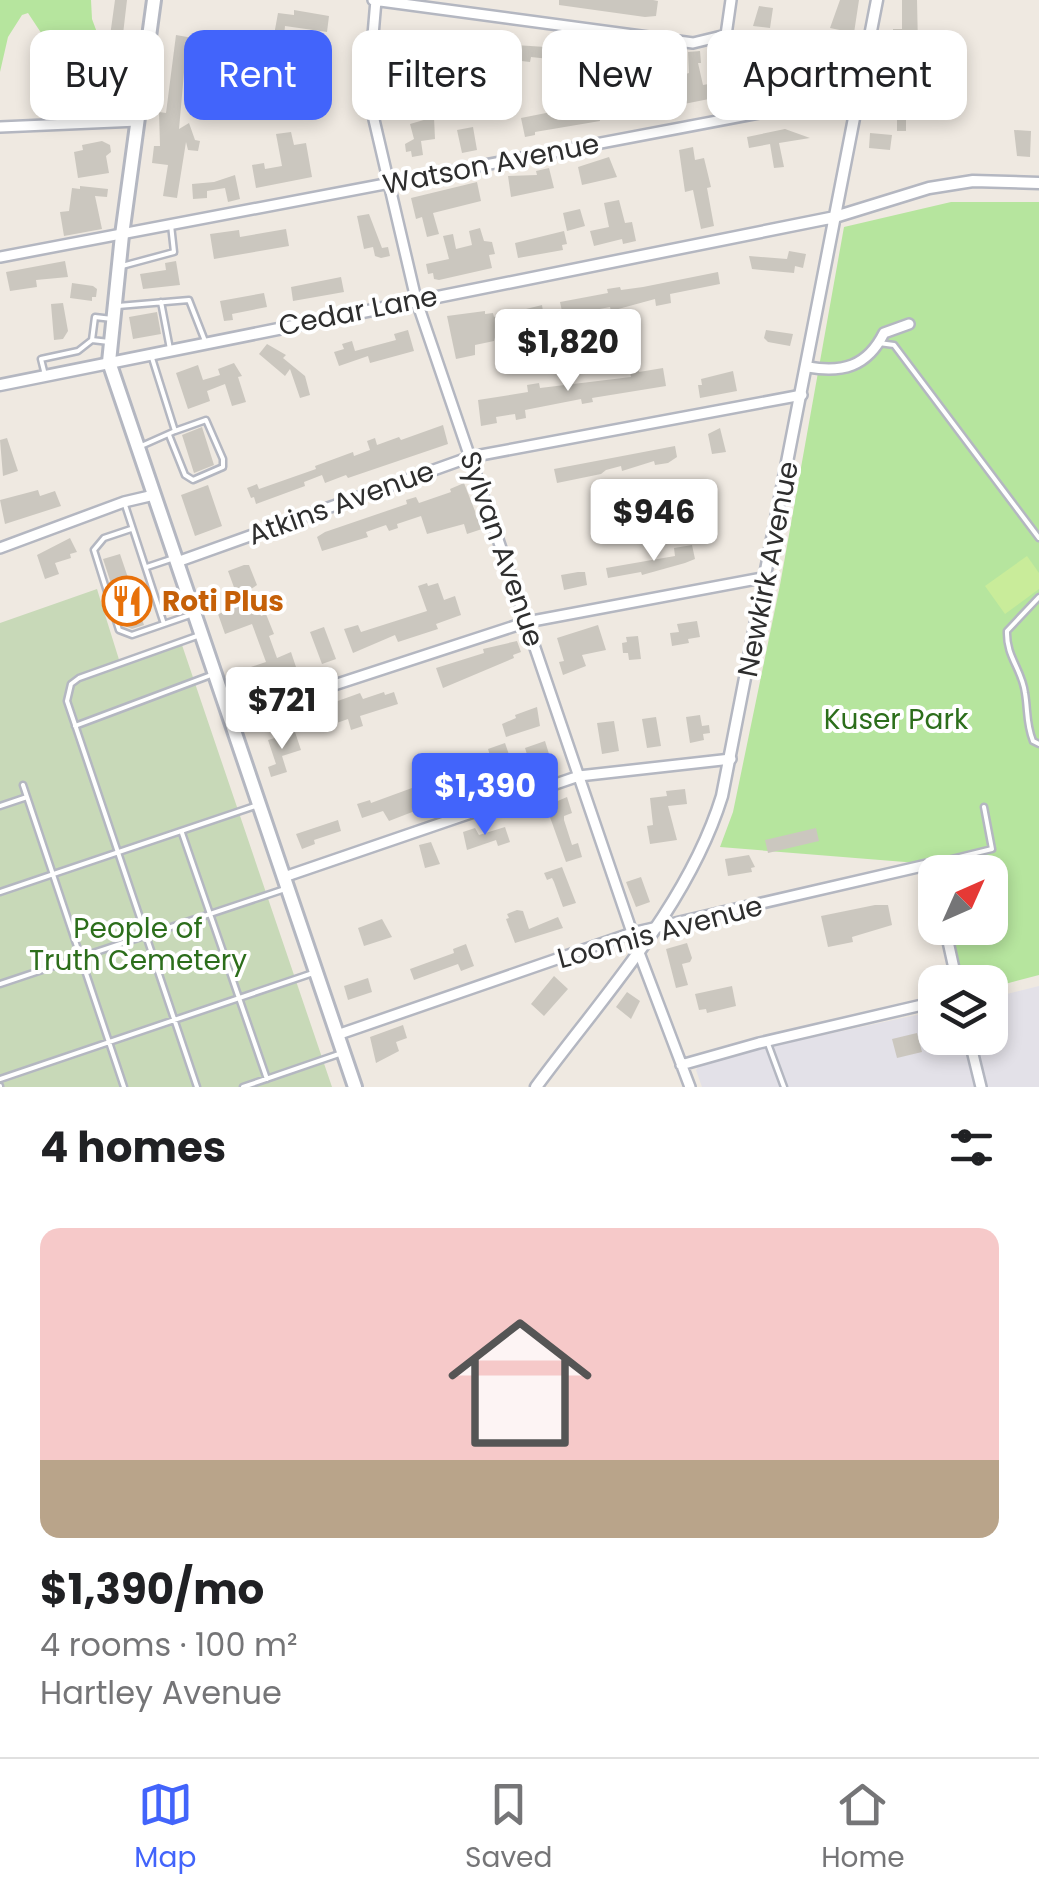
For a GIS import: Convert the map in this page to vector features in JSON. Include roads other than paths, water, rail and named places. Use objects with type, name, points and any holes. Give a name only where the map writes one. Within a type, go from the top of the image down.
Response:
[{"type":"main road","points":[[154,0],[109,362],[355,1087]]},
{"type":"street","points":[[374,0],[678,42],[726,36],[731,0]]},
{"type":"street","name":"Sylvan Avenue","points":[[374,0],[368,94],[416,299],[632,933],[690,1087]]},
{"type":"street","name":"Newkirk Avenue","points":[[872,30],[877,0]]},
{"type":"street","name":"Watson Avenue","points":[[0,257],[722,120]]},
{"type":"street","name":"Newkirk Avenue","points":[[536,1087],[687,881],[718,811],[855,120]]},
{"type":"street","points":[[0,126],[138,121]]},
{"type":"street","name":"Cedar Lane","points":[[0,385],[835,217],[928,188],[973,181],[1039,183]]},
{"type":"street","points":[[808,368],[835,372],[851,367],[892,328],[909,324]]},
{"type":"street","name":"Atkins Avenue","points":[[176,559],[470,457],[802,395]]},
{"type":"street","points":[[0,548],[154,494]]},
{"type":"street","points":[[230,719],[526,622],[767,577]]},
{"type":"street","points":[[286,883],[579,776],[731,759]]},
{"type":"street","name":"Loomis Avenue","points":[[337,1034],[632,933],[918,867]]},
{"type":"street","points":[[682,1065],[918,1006]]},
{"type":"street","points":[[973,1055],[980,1087]]},
{"type":"lane","points":[[118,267],[174,252],[170,225]]},
{"type":"lane","points":[[45,376],[41,359],[78,351],[92,340],[95,317],[162,302],[189,300],[205,342]]},
{"type":"lane","points":[[162,302],[170,350]]},
{"type":"lane","points":[[92,340],[110,342]]},
{"type":"lane","points":[[879,343],[894,345],[1039,538]]},
{"type":"lane","points":[[78,351],[82,368]]},
{"type":"lane","points":[[138,447],[172,433],[206,420],[223,467],[193,480],[185,475],[172,433],[151,354]]},
{"type":"lane","points":[[124,502],[164,624]]},
{"type":"lane","points":[[131,529],[104,538],[94,550],[118,630],[132,635],[194,613]]},
{"type":"lane","points":[[144,567],[176,559]]},
{"type":"lane","points":[[1039,597],[1007,630],[1006,647],[1025,690],[1025,722],[1032,741],[1039,744]]},
{"type":"lane","points":[[197,1087],[66,700],[71,684],[202,634]]},
{"type":"lane","points":[[75,726],[215,674]]},
{"type":"lane","points":[[23,786],[124,1087]]},
{"type":"lane","points":[[0,806],[27,797]]},
{"type":"lane","points":[[0,892],[259,804]]},
{"type":"lane","points":[[968,855],[992,849],[984,807]]},
{"type":"lane","points":[[182,831],[267,1079]]},
{"type":"lane","points":[[0,984],[210,914],[286,883]]},
{"type":"lane","points":[[0,1072],[1,1083],[108,1040],[316,972]]},
{"type":"lane","points":[[767,1041],[784,1087]]},
{"type":"lane","points":[[243,1087],[343,1052]]},
{"type":"place","name":"Roti Plus","points":[[127,601]]},
{"type":"park label","name":"Kuser Park","points":[[896,719]]},
{"type":"park label","name":"People of Truth Cemetery","points":[[138,944]]}]
